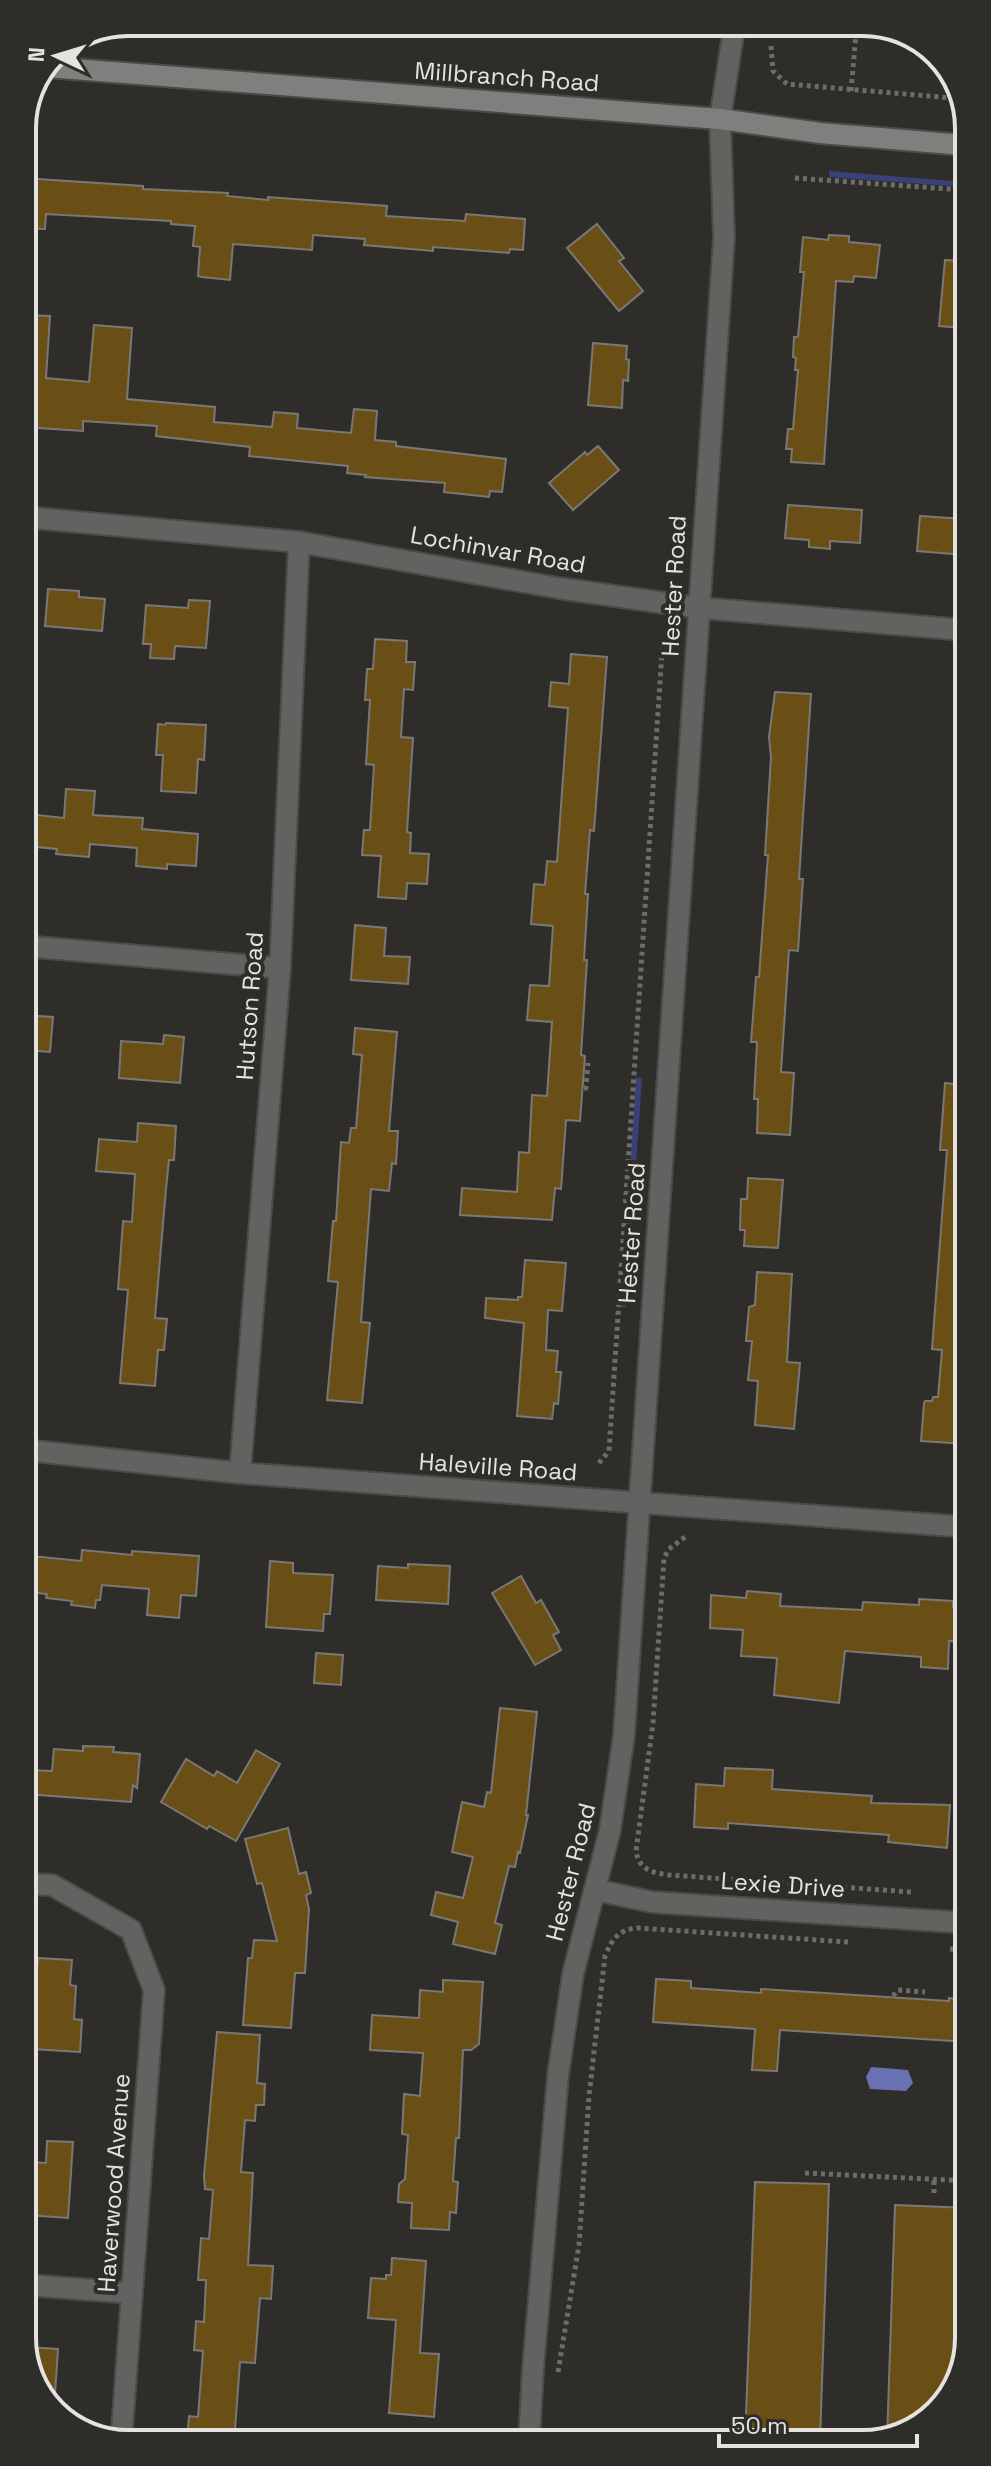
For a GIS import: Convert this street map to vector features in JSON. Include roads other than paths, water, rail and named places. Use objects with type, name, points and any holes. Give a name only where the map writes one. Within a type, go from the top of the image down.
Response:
[{"type":"main road","name":"Millbranch Road","points":[[59,68],[720,119],[820,133],[955,144]]},
{"type":"street","name":"Hester Road","points":[[530,2430],[558,2075],[573,1974],[610,1830],[620,1770],[724,238],[720,119],[733,36]]},
{"type":"street","name":"Lochinvar Road","points":[[36,518],[299,542],[558,588],[700,608],[955,629]]},
{"type":"street","name":"Hutson Road","points":[[240,1473],[280,968],[299,542]]},
{"type":"street","points":[[36,947],[280,968]]},
{"type":"street","name":"Haleville Road","points":[[36,1451],[240,1473],[955,1526]]},
{"type":"street","name":"Haverwood Avenue","points":[[36,1884],[52,1885],[131,1930],[154,1990],[122,2430]]},
{"type":"street","name":"Lexie Drive","points":[[596,1890],[652,1902],[955,1922]]},
{"type":"street","points":[[36,2286],[132,2293]]}]
